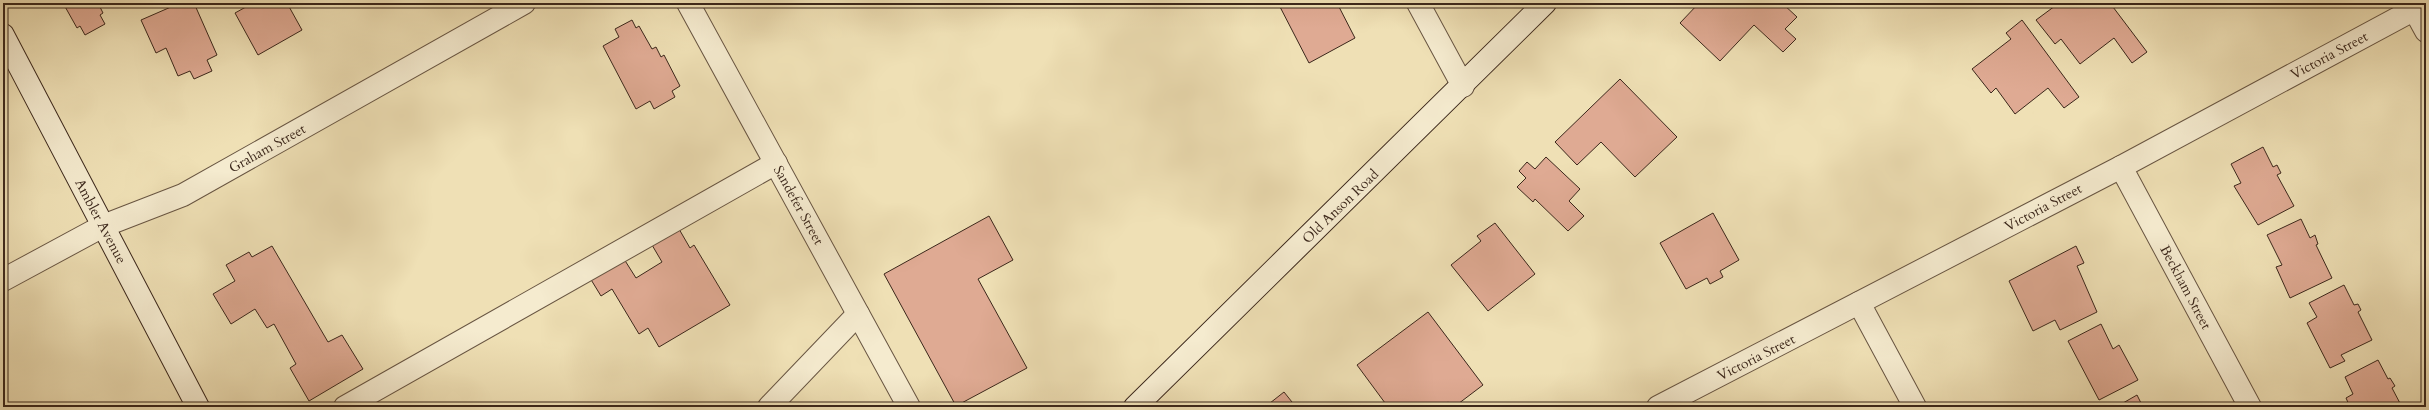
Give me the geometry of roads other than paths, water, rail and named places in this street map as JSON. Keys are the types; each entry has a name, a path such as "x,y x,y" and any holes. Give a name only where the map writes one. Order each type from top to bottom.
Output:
{"street":[{"name":"Graham Street","path":"3,280 103,226 183,195 524,3"},
{"name":"Sandefer Street","path":"688,3 909,407"},
{"path":"1418,3 1463,86"},
{"name":"Old Anson Road","path":"1135,407 1463,86 1545,3"},
{"path":"2420,6 2426,31"},
{"name":"Victoria Street","path":"1658,407 2121,167 2420,6"},
{"name":"Ambler Avenue","path":"3,35 198,407"},
{"path":"345,407 776,163"},
{"name":"Beckham Street","path":"2121,167 2250,407"},
{"path":"1859,303 1915,407"},
{"path":"769,407 858,314"}]}
